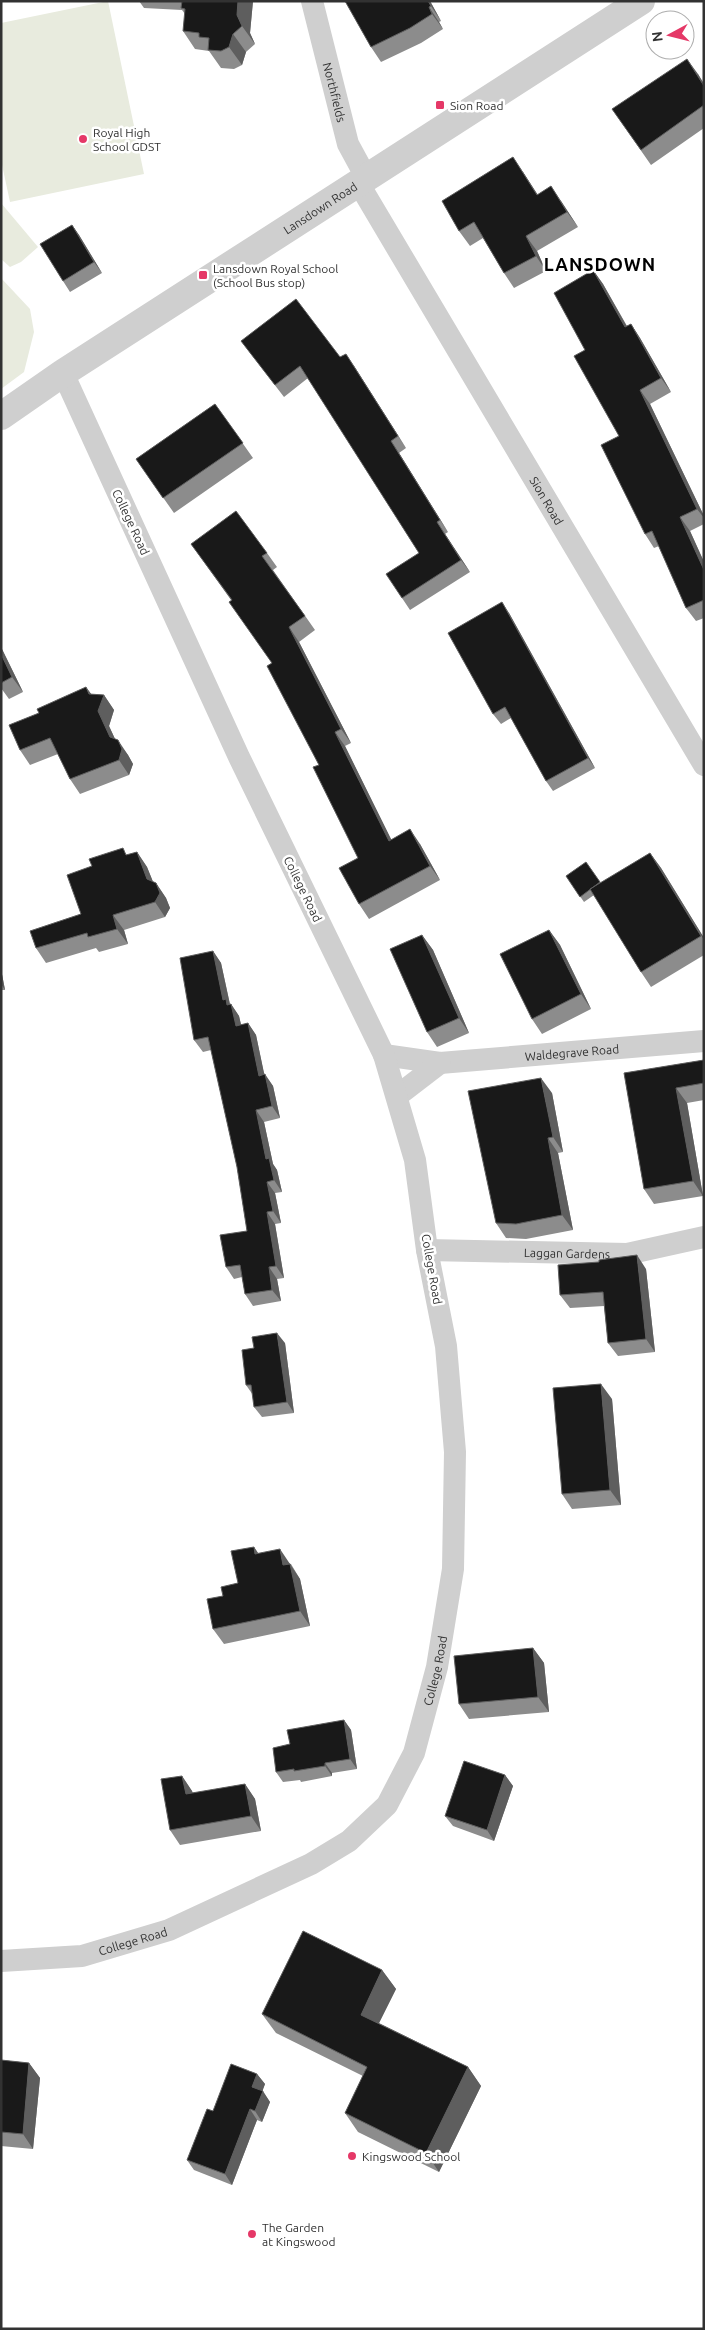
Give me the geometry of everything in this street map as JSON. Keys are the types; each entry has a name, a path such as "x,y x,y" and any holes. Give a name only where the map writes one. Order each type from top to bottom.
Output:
{"street":[{"name":"Northfields","path":"312,1 348,144 363,182"},
{"name":"Lansdown Road","path":"1,416 63,373 363,182 536,67 641,1"},
{"name":"Sion Road","path":"363,182 704,765"},
{"name":"College Road","path":"1,1961 82,1956 173,1928 311,1864 349,1841 386,1805 414,1753 437,1667 453,1569 455,1452 446,1346 428,1250 415,1160 384,1055 239,757 63,373"},
{"name":"Waldegrave Road","path":"384,1055 440,1064 704,1041"},
{"path":"397,1096 440,1064"},
{"name":"Laggan Gardens","path":"428,1250 627,1254 704,1237"}],"shaded area":[{"path":"108,1 144,174 10,202 1,160 1,23"},
{"path":"1,203 38,247 21,262 10,267 1,259"},
{"path":"1,278 30,309 34,332 24,372 1,389"}],"building":[{"path":"182,1 238,1 237,15 242,26 233,34 229,47 221,51 208,50 209,38 199,37 199,33 183,31 185,9 181,8"},
{"path":"345,1 428,1 432,14 410,28 371,47"},
{"path":"686,60 688,60 704,86 704,105 641,150 612,109"},
{"path":"513,157 537,195 551,186 567,212 526,236 536,256 504,273 474,222 459,231 442,201"},
{"path":"72,225 94,262 63,281 40,244"},
{"path":"593,270 625,327 631,324 661,378 640,390 697,509 680,517 704,570 704,600 686,608 652,531 645,534 601,445 619,436 574,356 585,350 554,293"},
{"path":"296,299 340,357 346,354 398,436 391,441 440,520 437,522 461,560 402,598 386,574 419,553 300,366 275,385 241,341"},
{"path":"215,404 243,443 163,498 136,459"},
{"path":"236,511 267,553 262,556 305,616 289,627 341,729 335,732 389,841 410,829 430,866 359,904 339,868 358,858 313,767 319,765 267,666 272,663 229,602 232,600 191,544"},
{"path":"502,602 588,758 546,781 505,707 493,714 448,633"},
{"path":"1,654 12,677 1,683"},
{"path":"86,687 89,694 104,695 98,711 110,737 118,740 122,749 119,760 70,779 50,738 20,750 9,725 39,713 37,709"},
{"path":"123,848 126,855 137,852 147,879 156,883 160,893 155,902 113,915 117,929 88,937 87,933 36,948 30,931 81,914 67,875 92,866 89,859"},
{"path":"650,853 701,936 641,972 590,889"},
{"path":"586,862 600,882 580,897 566,876"},
{"path":"549,930 581,994 532,1019 500,954"},
{"path":"422,935 459,1018 427,1032 390,949"},
{"path":"213,951 223,1000 226,999 227,1005 231,1004 236,1026 248,1023 259,1076 265,1074 272,1106 256,1110 266,1159 269,1158 274,1180 267,1182 273,1211 267,1212 276,1266 269,1267 272,1290 245,1294 240,1265 226,1267 220,1235 247,1231 237,1167 208,1037 194,1040 180,958"},
{"path":"704,1060 704,1083 676,1088 693,1181 644,1189 624,1073"},
{"path":"541,1078 553,1137 548,1138 562,1215 516,1224 496,1223 468,1091"},
{"path":"637,1255 646,1339 608,1343 603,1292 560,1295 558,1265 599,1262 599,1260"},
{"path":"277,1333 287,1402 254,1407 251,1385 246,1385 242,1350 254,1348 252,1337"},
{"path":"601,1384 610,1490 562,1494 553,1388"},
{"path":"254,1547 255,1554 280,1549 283,1565 290,1564 300,1611 213,1629 207,1599 223,1596 221,1587 238,1583 231,1551"},
{"path":"533,1648 538,1697 459,1704 454,1656"},
{"path":"344,1720 350,1759 325,1763 325,1766 276,1772 273,1748 290,1744 287,1730"},
{"path":"464,1761 505,1775 487,1830 445,1816"},
{"path":"182,1776 186,1794 245,1784 251,1816 170,1830 161,1779"},
{"path":"303,1931 382,1970 361,2015 468,2067 426,2153 345,2113 367,2067 262,2014"},
{"path":"1,2060 29,2063 23,2134 1,2132"},
{"path":"231,2064 257,2074 252,2087 263,2091 255,2111 250,2109 225,2174 187,2160 207,2109 213,2111"}],"place":[{"name":"Sion Road","path":"440,105"},
{"name":"Royal High School GDST","path":"83,139"},
{"name":"Lansdown Royal School (School Bus stop)","path":"203,275"},
{"name":"Kingswood School","path":"352,2156"},
{"name":"The Garden at Kingswood","path":"252,2234"}],"district":[{"name":"LANSDOWN","path":"600,264"}]}
